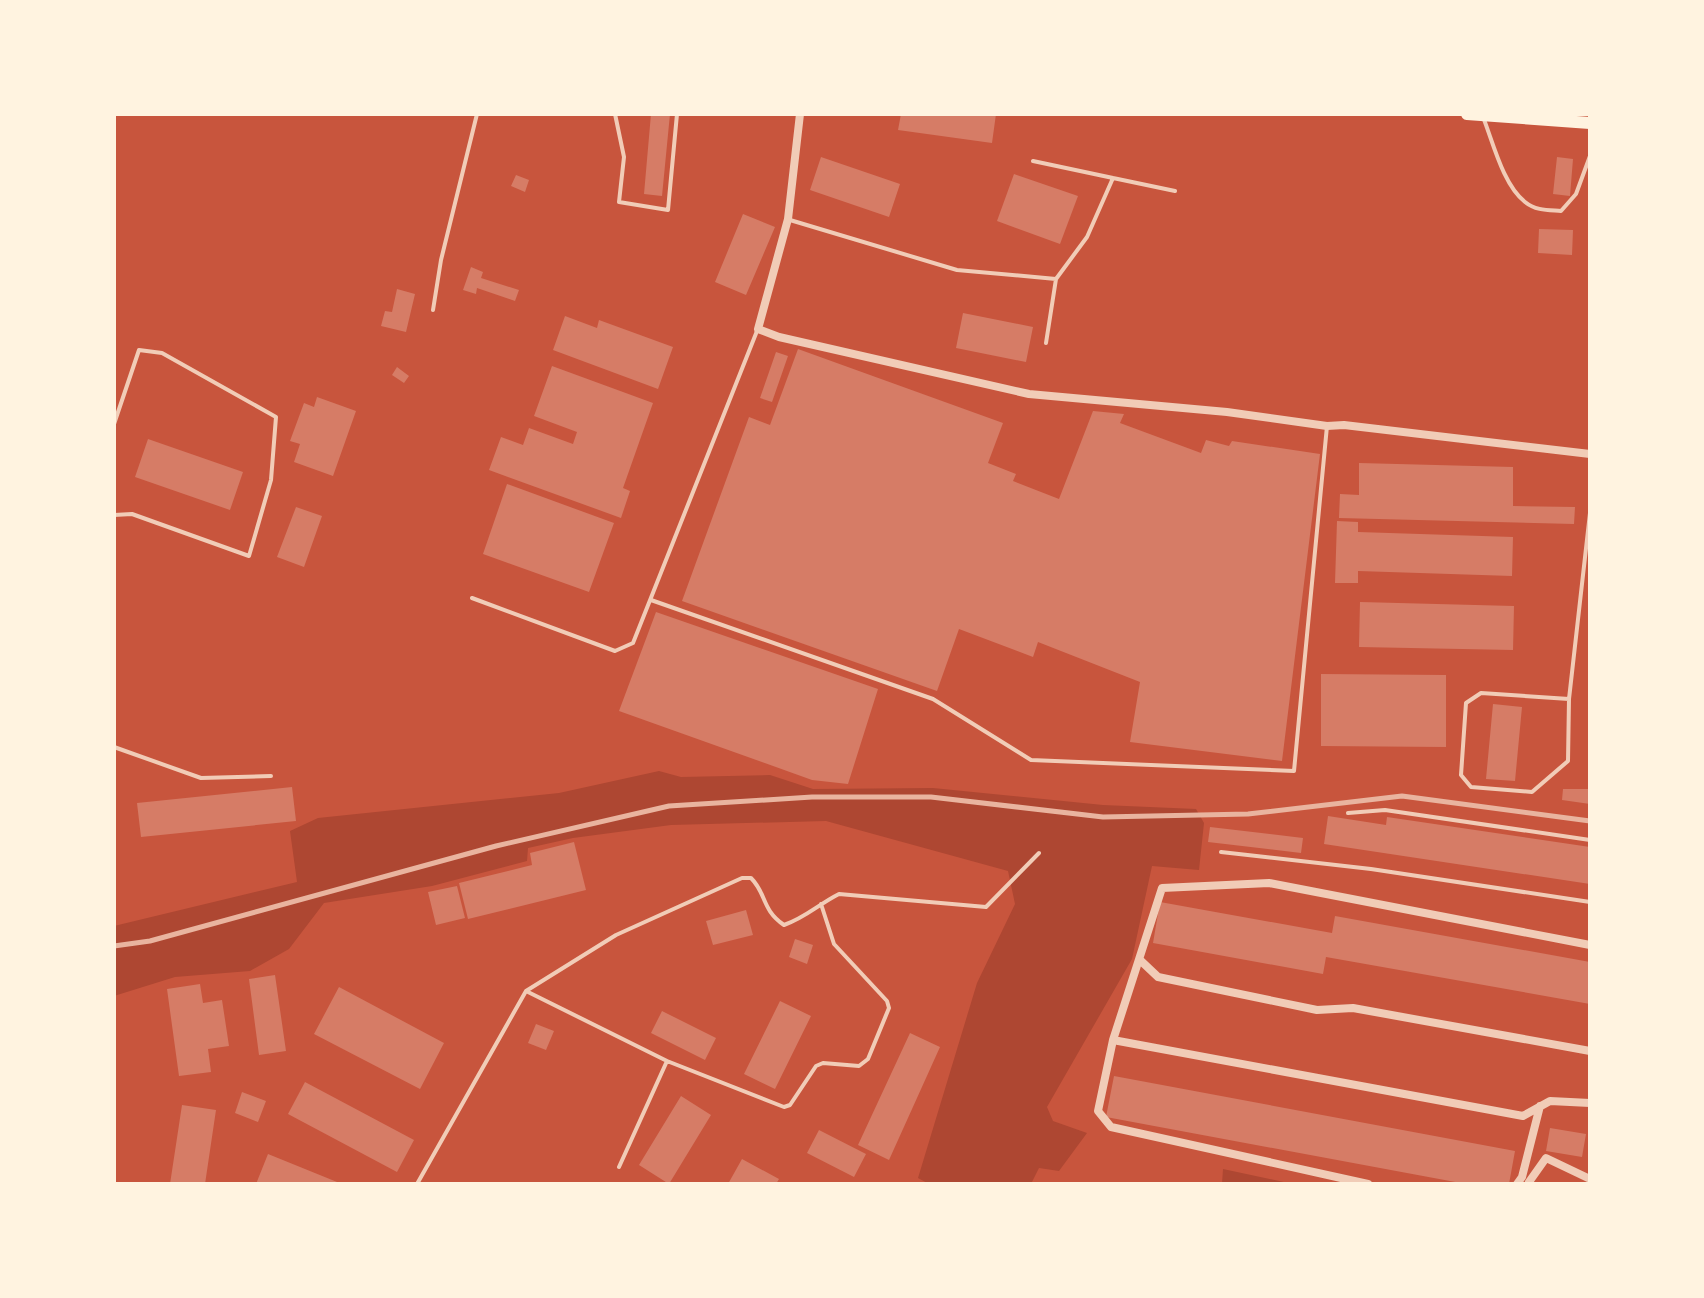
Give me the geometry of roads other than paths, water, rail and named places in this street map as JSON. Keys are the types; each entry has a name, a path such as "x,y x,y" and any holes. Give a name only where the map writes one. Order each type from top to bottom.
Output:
{"main road":[{"path":"1467,114 1590,123"}],"street":[{"path":"800,114 788,219 758,329 779,337 1029,394 1227,412 1327,426 1344,425 1590,454"},
{"path":"1368,1184 1111,1127 1098,1111 1113,1040 1162,888 1269,883 1590,945"},
{"path":"1140,960 1158,977 1317,1010 1353,1008 1590,1051"},
{"path":"1113,1040 1523,1116 1550,1101 1590,1103"},
{"path":"1517,1184 1522,1177 1540,1106"},
{"path":"1528,1183 1546,1158 1590,1179"}],"lane":[{"path":"433,310 441,260 477,114"},
{"path":"615,114 624,157 619,202 668,210 677,114"},
{"path":"1482,115 1507,176 1523,202 1540,210 1561,211 1570,203 1590,156"},
{"path":"1033,161 1175,191"},
{"path":"1046,343 1056,279 1087,237 1113,178"},
{"path":"788,219 957,270 1056,279"},
{"path":"472,598 615,651 633,643 758,329"},
{"path":"114,424 139,350 162,353 276,417 271,480 249,556 132,514 114,515"},
{"path":"651,600 933,699 1031,760 1294,771 1327,426"},
{"path":"1569,699 1481,693 1466,703 1461,775 1471,787 1532,792 1568,761 1569,699 1590,513"},
{"path":"114,747 201,778 271,776"},
{"path":"1348,813 1385,810 1590,840"},
{"path":"1221,852 1371,869 1590,902"},
{"path":"417,1184 526,991 616,935 742,878 751,878 757,884 769,914 784,925 806,917 821,903 839,894 986,907 1039,853"},
{"path":"526,991 667,1061 784,1107 790,1105 816,1066 823,1063 859,1066 868,1059 889,1008 887,1001 834,944 821,903"},
{"path":"619,1167 667,1061"}],"railway":[{"path":"114,946 150,941 496,846 669,806 812,797 931,797 1103,817 1248,814 1402,796 1590,821"}]}
